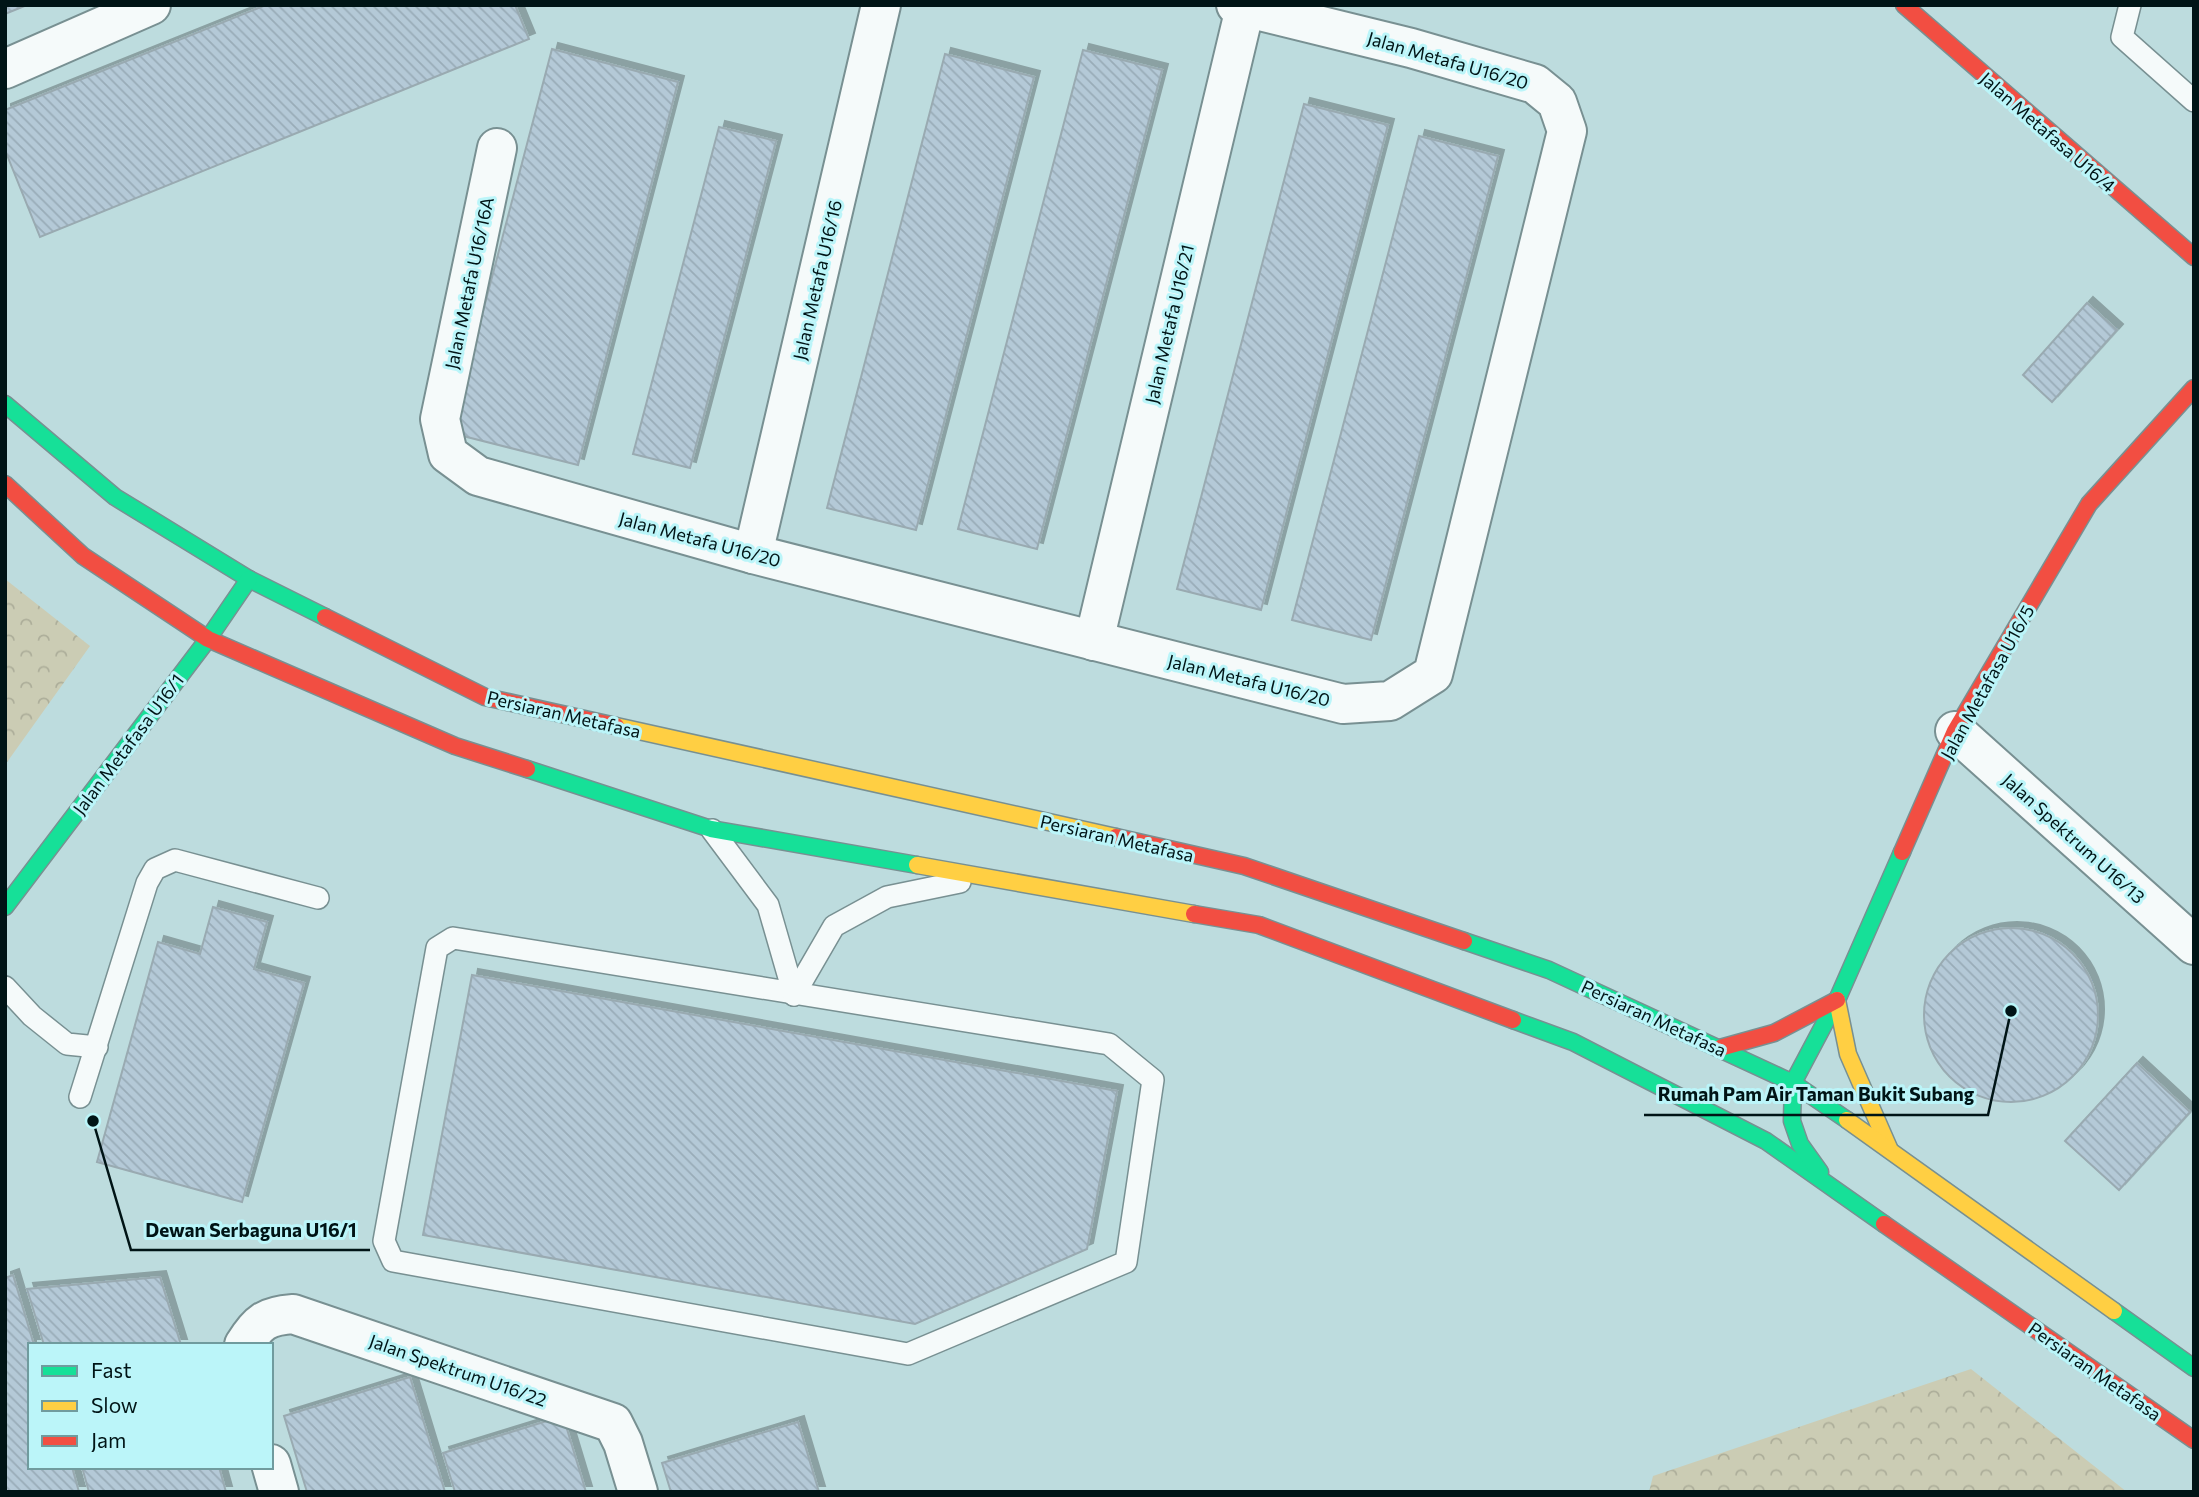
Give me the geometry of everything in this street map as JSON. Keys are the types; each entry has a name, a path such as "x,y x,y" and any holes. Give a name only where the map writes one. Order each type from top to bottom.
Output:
{"main road":[{"name":"Jalan Metafasa U16/4","path":"1904,5 2194,257"},
{"name":"Jalan Metafasa U16/5","path":"1793,1083 1837,1000 1955,732 2089,504 2194,388"},
{"name":"Persiaran Metafasa","path":"5,404 115,497 249,579 485,697 1244,866 1549,970 1793,1083 1889,1148 2194,1368"},
{"name":"Persiaran Metafasa","path":"5,484 83,556 208,639 455,746 711,829 1259,925 1573,1042 1766,1141 2194,1440"},
{"name":"Jalan Metafasa U16/1","path":"5,907 208,639 249,579"},
{"path":"1720,1048 1774,1034 1837,1000 1849,1054 1889,1148"},
{"path":"1793,1083 1791,1121 1800,1144 1831,1186"}],"street":[{"path":"5,69 151,5"},
{"name":"Jalan Metafa U16/16","path":"753,554 881,5"},
{"name":"Jalan Metafa U16/20","path":"440,419 449,454 478,476 753,554 1343,704 1390,701 1433,674 1567,131 1557,102 1535,84 1411,48 1240,6"},
{"name":"Jalan Metafa U16/21","path":"1094,641 1240,6"},
{"name":"Jalan Metafa U16/16A","path":"440,419 497,148"},
{"name":"Jalan Spektrum U16/13","path":"1955,732 2194,945"},
{"name":"Jalan Spektrum U16/22","path":"245,1343 255,1327 273,1316 293,1314 613,1423 624,1443 638,1492"},
{"path":"272,1469 279,1492"}],"lane":[{"path":"2130,5 2122,37 2194,101"},
{"path":"711,829 768,905 794,995"},
{"path":"80,1097 147,883 155,869 175,860 318,898"},
{"path":"794,995 834,926 887,897 984,877"},
{"path":"453,938 794,995 1109,1044 1153,1080 1126,1262 908,1353 393,1261 384,1241 437,948 453,938"},
{"path":"5,987 32,1016 67,1044 97,1047"}],"green space":[{"path":"5,579 90,646 5,765"},
{"path":"1971,1369 2127,1492 1649,1492 1653,1476"}],"building":[{"path":"5,5 27,5 5,14"},
{"path":"266,5 515,5 529,39 40,237 5,150 5,110"},
{"path":"552,49 678,82 578,465 451,433"},
{"path":"1083,50 1162,70 1037,549 958,529"},
{"path":"945,54 1034,77 916,530 827,508"},
{"path":"1304,104 1388,125 1261,610 1177,589"},
{"path":"719,127 776,141 690,468 633,454"},
{"path":"1419,136 1498,156 1371,640 1292,620"},
{"path":"2087,303 2117,330 2052,402 2023,375"},
{"path":"213,907 267,922 254,969 304,983 242,1202 97,1162 158,942 200,954"},
{"path":"2011,928 2044,935 2072,954 2091,982 2098,1015 2091,1048 2072,1076 2044,1095 2011,1102 1978,1095 1950,1076 1931,1048 1924,1015 1931,982 1950,954 1978,935"},
{"path":"472,975 1117,1091 1087,1249 915,1324 423,1235"},
{"path":"2137,1063 2190,1112 2119,1190 2065,1141"},
{"path":"13,1275 33,1343 28,1343 28,1469 73,1469 79,1492 5,1492 5,1278"},
{"path":"160,1277 180,1343 43,1343 27,1289"},
{"path":"410,1377 445,1492 307,1492 284,1416"},
{"path":"563,1416 586,1492 455,1492 443,1453"},
{"path":"798,1422 819,1492 671,1492 662,1463"},
{"path":"83,1469 220,1469 226,1492 89,1492"}],"traffic: fast":[{"path":"5,404 115,497 249,579 325,617"},
{"path":"5,907 208,639 249,579"},
{"path":"527,769 711,829 917,865"},
{"path":"1820,1172 1800,1144 1792,1121 1793,1083 1837,1000 1902,852"},
{"path":"1464,941 1549,970 1793,1083 1847,1120"},
{"path":"1513,1020 1573,1042 1766,1141 1884,1224"},
{"path":"2114,1311 2194,1368"}],"traffic: slow":[{"path":"616,726 1116,837"},
{"path":"917,865 1194,914"},
{"path":"1837,1000 1848,1054 1889,1148"},
{"path":"1847,1120 2114,1311"}],"traffic: jam":[{"path":"1904,5 2194,257"},
{"path":"1902,852 1955,731 2089,504 2194,388"},
{"path":"5,484 83,556 208,639 455,746 527,769"},
{"path":"325,617 485,697 616,726"},
{"path":"1116,837 1244,866 1464,941"},
{"path":"1194,914 1259,925 1513,1020"},
{"path":"1720,1048 1774,1033 1837,1000"},
{"path":"1884,1224 2194,1440"}],"place":[{"name":"Rumah Pam Air Taman Bukit Subang","path":"2011,1011"},
{"name":"Dewan Serbaguna U16/1","path":"93,1121"}]}
